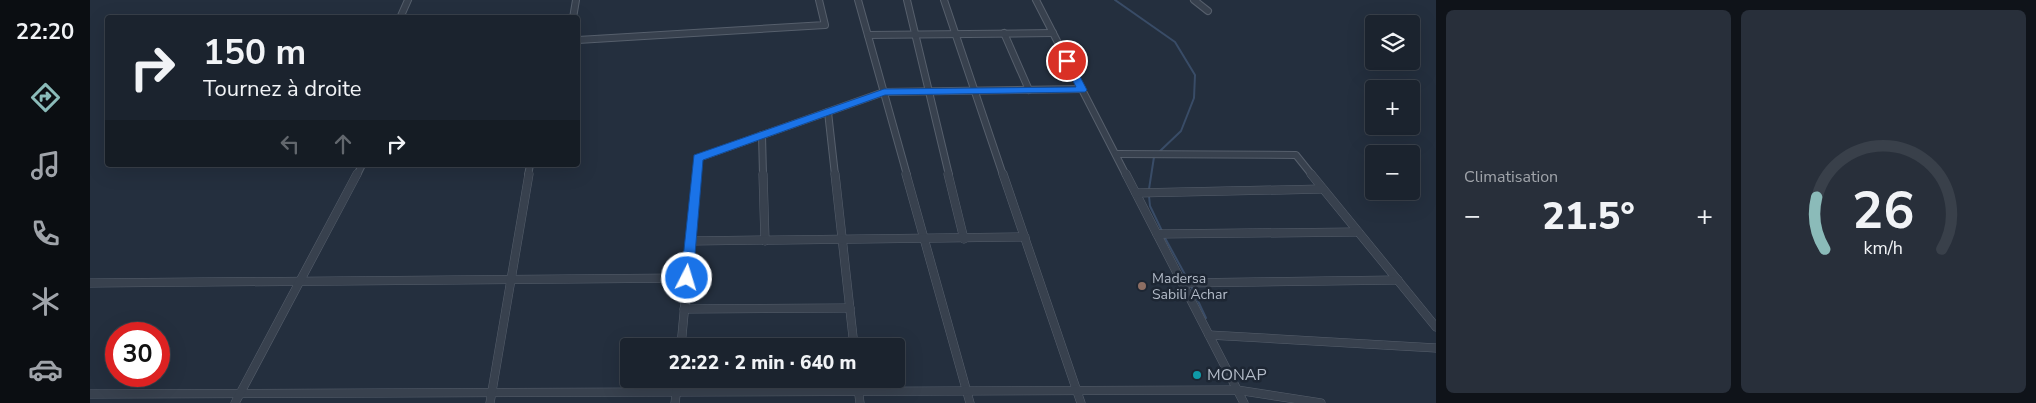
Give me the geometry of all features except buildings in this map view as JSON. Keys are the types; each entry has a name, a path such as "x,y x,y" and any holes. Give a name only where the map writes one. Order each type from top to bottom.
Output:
{"street":[{"path":"401,15 408,0"},
{"path":"574,15 576,0"},
{"path":"580,40 826,25 819,0"},
{"path":"858,0 970,403"},
{"path":"907,0 964,239"},
{"path":"944,0 1082,403"},
{"path":"1036,0 1244,403"},
{"path":"1194,0 1208,11"},
{"path":"1004,33 1029,90"},
{"path":"868,35 1053,33"},
{"path":"681,338 698,158 884,92 1082,90"},
{"path":"828,112 853,338"},
{"path":"762,136 765,240"},
{"path":"1116,154 1296,155 1436,327"},
{"path":"235,403 361,167"},
{"path":"490,403 530,167"},
{"path":"1136,193 1323,189"},
{"path":"1157,234 1358,232"},
{"path":"690,241 925,240 1025,237"},
{"path":"90,283 687,278"},
{"path":"1182,282 1398,280"},
{"path":"684,309 850,308"},
{"path":"1209,334 1436,348"},
{"path":"675,403 677,388"},
{"path":"859,388 860,403"},
{"path":"90,394 1237,390 1321,403"}],"waterway":[{"path":"1115,0 1175,42 1195,75 1194,98 1181,131 1159,152"},
{"path":"1149,189 1154,157"},
{"path":"1149,196 1150,206 1162,231"},
{"path":"1165,238 1188,280"},
{"path":"1191,286 1206,318"}],"place":[{"name":"Madersa Sabili Achar","path":"1142,286"},
{"name":"MONAP","path":"1197,375"}],"route":[{"path":"687,278 698,158 884,92 1082,90 1067,61"}]}
